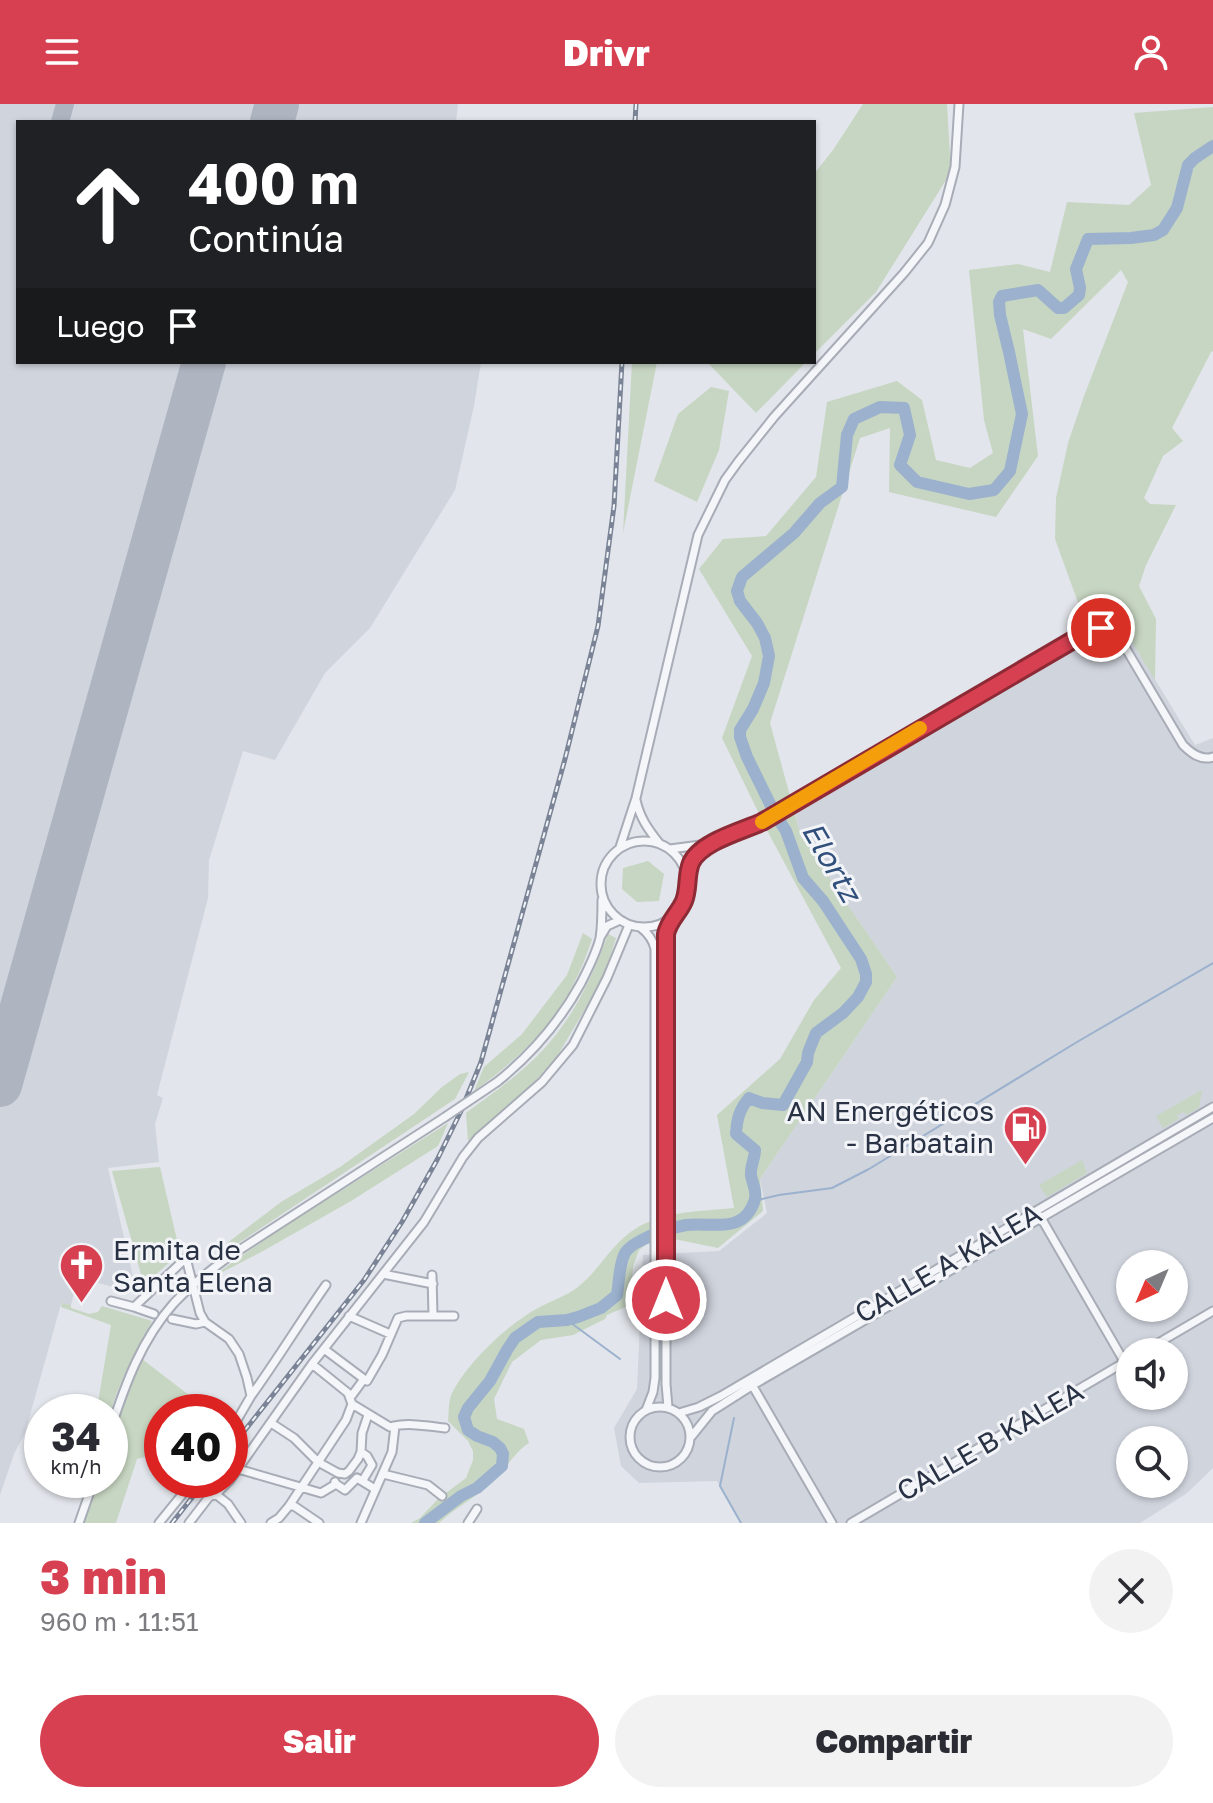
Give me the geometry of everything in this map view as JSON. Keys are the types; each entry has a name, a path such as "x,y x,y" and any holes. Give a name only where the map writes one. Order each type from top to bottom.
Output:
{"street":[{"path":"620,847 636,798 698,535 712,503 725,480 774,417 928,243 945,205 955,167 959,104"},
{"path":"687,877 692,861 711,844 762,822 1092,629 1101,628 1119,637 1183,745 1200,757 1213,757"},
{"path":"636,798 639,813 659,843"},
{"path":"600,938 600,882 610,856 620,847 646,840 659,843 670,849 684,866 688,888 685,898 673,916 663,923 652,927 629,925 606,906 602,896"},
{"path":"670,849 711,844"},
{"path":"668,1407 666,944 668,926 673,916"},
{"path":"122,1394 142,1350 161,1319 194,1283 227,1258 497,1082 531,1052 566,1010 607,926 620,920"},
{"path":"248,1455 312,1364 433,1208 478,1138 542,1082 573,1045 607,978 629,925"},
{"path":"640,927 648,933 655,949 655,1378 646,1410"},
{"name":"CALLE A KALEA","path":"1039,1215 1213,1107"},
{"name":"CALLE A KALEA","path":"679,1413 751,1382 1213,1118"},
{"path":"1039,1215 1116,1343"},
{"path":"134,1307 186,1258 200,1313 205,1322 229,1339 239,1354 251,1396"},
{"path":"383,1274 433,1280 433,1316"},
{"path":"248,1401 326,1285"},
{"path":"111,1301 154,1314"},
{"path":"1167,1338 1213,1311"},
{"path":"349,1316 390,1334"},
{"path":"324,1349 367,1381 398,1318 454,1316"},
{"path":"172,1319 196,1324 205,1322"},
{"path":"312,1364 348,1393 351,1401 368,1415 390,1427 401,1423 445,1428"},
{"name":"CALLE B KALEA","path":"851,1523 1116,1367"},
{"path":"271,1523 289,1506 346,1420 351,1401 364,1379"},
{"path":"751,1382 832,1523"},
{"name":"CALLE A KALEA","path":"691,1437 712,1411 751,1382"},
{"path":"668,1407 679,1413 690,1428 689,1446 678,1462 669,1466 649,1465 634,1452 630,1433 638,1416 646,1410 668,1407"},
{"path":"271,1423 294,1438 318,1462 345,1474 361,1452 362,1433 368,1415"},
{"path":"361,1523 392,1452 395,1426"},
{"path":"361,1452 372,1465 363,1480"},
{"path":"248,1472 321,1493 336,1484"},
{"path":"338,1473 334,1478 336,1484 345,1490 357,1478 375,1489"},
{"path":"383,1474 428,1485 442,1496"},
{"path":"79,1523 88,1498"},
{"path":"159,1523 181,1498"},
{"path":"189,1523 208,1498"},
{"path":"221,1498 241,1523"},
{"path":"289,1506 294,1506 319,1523"},
{"path":"468,1523 477,1509"}],"shaded area":[{"path":"0,104 458,104 456,120 16,120 16,364 481,364 455,490 370,628 325,673 275,760 243,751 209,860 208,898 157,1095 163,1098 155,1124 159,1162 108,1168 137,1294 78,1277 71,1305 61,1304 36,1394 24,1394 24,1435 0,1495"},
{"path":"1109,619 1123,627 1195,745 1213,738 1213,1468 1188,1492 1188,1426 1116,1426 1116,1498 1180,1498 1140,1523 741,1523 717,1481 639,1483 621,1466 614,1428 637,1389 643,1255 719,1251 767,1213 760,1179 897,977 801,836 794,809 902,731 1092,620"}],"green space":[{"path":"863,104 947,104 951,172 876,292 816,352 816,171"},
{"path":"1213,107 1213,351 1172,428 1183,441 1163,456 1144,498 1150,504 1176,505 1139,586 1156,619 1155,680 1123,627 1109,619 1092,620 1080,608 1055,539 1056,498 1068,443 1128,282 1121,270 1051,339 1023,329 1038,456 996,517 889,492 890,428 860,438 770,723 801,836 897,977 760,1179 763,1211 718,1248 674,1239 647,1244 639,1250 633,1266 630,1305 573,1335 541,1340 512,1362 494,1399 497,1419 524,1429 529,1443 499,1476 439,1523 411,1523 466,1478 473,1451 468,1441 448,1421 449,1402 460,1379 491,1343 528,1314 578,1287 624,1237 644,1224 677,1214 734,1208 717,1115 780,1059 814,1000 841,968 770,836 722,738 752,656 699,569 723,539 766,536 816,477 827,402 897,381 922,400 936,460 970,468 993,453 984,420 969,270 1018,264 1050,272 1067,202 1129,205 1151,185 1134,113"},
{"path":"632,364 657,364 623,533"},
{"path":"709,364 804,364 756,413"},
{"path":"711,387 729,391 719,450 697,502 654,481 678,414"},
{"path":"648,861 664,874 659,901 637,902 622,889 623,868"},
{"path":"583,933 592,939 583,964 560,1007 531,1043 474,1091 484,1067 522,1034 567,975"},
{"path":"608,934 616,938 603,979 556,1058 525,1092 468,1141 466,1113 526,1067 555,1036 582,995"},
{"path":"469,1072 455,1099 225,1252 226,1244 281,1202 340,1167 414,1114 442,1087 460,1074"},
{"path":"1202,1090 1199,1108 1186,1115 1184,1112 1177,1115 1179,1119 1163,1128 1156,1116"},
{"path":"448,1123 438,1146 351,1201 209,1279 274,1233"},
{"path":"1082,1160 1087,1173 1047,1197 1039,1185"},
{"path":"160,1167 180,1253 144,1285 112,1171"},
{"path":"62,1303 71,1305 71,1308 89,1314 98,1312 102,1306 152,1321 117,1394 99,1394 111,1325 61,1307"},
{"path":"142,1359 188,1394 144,1394 144,1457 137,1459 128,1486 128,1394"},
{"path":"91,1498 124,1498 116,1523 83,1523"}],"waterway":[{"name":"Elortz","path":"425,1523 477,1488 502,1466 500,1448 468,1430 464,1417 515,1338 538,1322 567,1320 601,1308 617,1295 623,1257 638,1242 686,1225 726,1224 744,1218 755,1199 751,1172 755,1150 736,1134 741,1111 749,1098 783,1105 807,1062 816,1033 843,1013 858,997 866,982 861,959 823,901 803,878 786,831 747,757 740,737 740,730 764,683 769,656 765,638 740,601 737,591 742,577 794,533 820,503 842,487 847,435 854,419 880,407 904,408 910,435 900,465 917,482 969,494 994,490 1010,471 1022,414 1000,315 1002,296 1038,290 1058,308 1064,308 1079,295 1076,269 1088,239 1131,238 1154,235 1163,230 1177,208 1188,165 1213,146"},
{"path":"754,1201 832,1188 869,1169 1213,963"},
{"path":"567,1320 620,1359"},
{"path":"734,1418 720,1486 741,1523"}],"taxiway":[{"path":"61,120 65,104"}],"runway":[{"path":"273,120 277,104"},
{"path":"0,1085 203,364"}],"railway":[{"path":"635,120 636,104"},
{"path":"248,1426 364,1280 402,1222 437,1160 481,1062 565,759 598,626 614,506 622,364"},
{"path":"172,1523 192,1498"}],"slow traffic":[{"path":"762,822 920,728"}],"place":[{"name":"AN Energéticos - Barbatain","path":"1025,1166"},
{"name":"Ermita de Santa Elena","path":"82,1305"}],"route":[{"path":"666,1300 666,934 685,898 692,861 711,844 762,822 1092,629 1101,628"}]}
